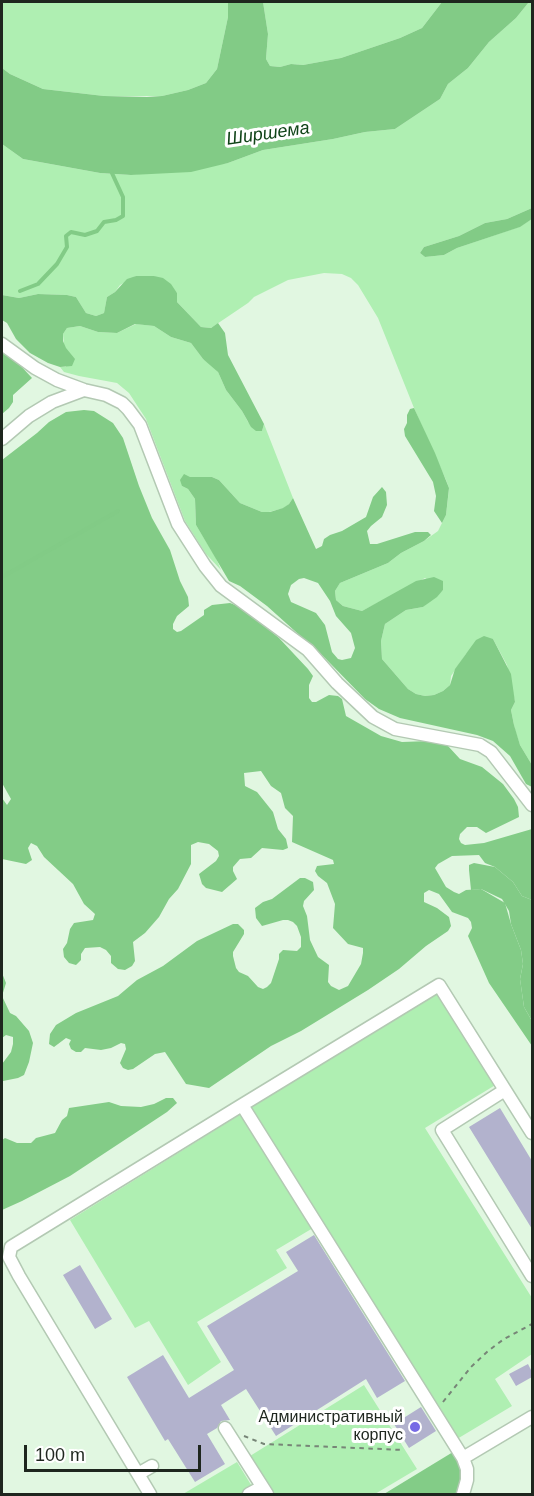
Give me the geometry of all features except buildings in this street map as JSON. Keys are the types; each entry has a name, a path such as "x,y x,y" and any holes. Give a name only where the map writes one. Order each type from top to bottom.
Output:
{"lane":[{"path":"2,344 35,368 57,380 84,390 106,394 122,404 135,417 140,424 178,524 220,586 308,650 337,683 373,717 395,729 480,745 491,752 532,805"},
{"path":"2,439 29,416 52,402 84,390"},
{"path":"150,1494 19,1276 9,1257 11,1247 439,985 532,1133"},
{"path":"505,1090 442,1130 532,1276"},
{"path":"242,1106 463,1458 467,1469 463,1494"},
{"path":"463,1458 532,1417"},
{"path":"225,1428 264,1491 249,1494"},
{"path":"138,1474 152,1466"}],"path":[{"path":"435,1414 471,1367 488,1351 504,1339 532,1324"},
{"path":"225,1428 264,1444 404,1450"}],"shaded area":[{"path":"2,2 228,2 228,17 217,69 206,83 162,96 104,96 43,89 2,68"},
{"path":"263,2 442,2 422,28 400,38 341,58 280,67 270,66 266,59 268,34"},
{"path":"529,2 532,2 532,208 507,219 485,223 459,236 424,247 420,253 425,257 444,255 457,248 519,227 532,219 532,765 520,745 515,730 511,710 515,702 507,665 493,639 466,654 451,676 450,685 434,695 416,694 408,689 382,659 381,641 385,624 406,610 423,607 443,590 425,578 362,611 343,606 336,600 335,591 340,583 388,563 438,531 446,515 449,488 378,318 358,285 351,278 342,274 324,273 288,280 254,297 211,328 201,327 177,302 177,293 154,276 136,276 120,285 107,297 104,313 96,316 86,313 76,297 38,294 19,298 2,295 2,144 23,159 100,173 131,175 228,163 263,150 395,129 440,99 448,84 468,68 489,42 516,18"},
{"path":"136,276 163,278 171,284 177,293 177,302 201,327 211,328 218,323 225,333 228,355 264,424 262,431 256,431 251,427 226,390 218,372 203,359 191,343 171,337 154,326 135,324 117,333 98,332 80,326 67,328 63,334 63,341 75,359 72,366 60,367 30,353 16,339 7,323 2,320 2,295 19,298 38,294 76,297 86,313 96,316 104,313 107,297 127,279"},
{"path":"136,324 154,326 171,337 191,343 203,359 214,366 226,390 248,422 262,431 264,424 293,498 284,508 262,512 240,503 219,480 212,477 190,477 182,486 188,489 195,499 196,525 221,570 206,554 185,521 146,419 129,393 117,383 64,372 60,367 66,367 63,334 67,328 80,326 98,332 117,333"},
{"path":"2,352 19,364 32,378 13,395 13,402 2,414"},
{"path":"414,408 449,488 446,515 442,523 434,511 436,496 433,482 405,436 407,415 410,409"},
{"path":"94,411 113,423 123,438 152,518 170,550 188,597 189,606 177,616 173,629 177,632 181,631 204,615 204,610 212,605 230,603 243,608 279,638 308,669 313,676 309,685 309,698 312,702 329,695 338,696 342,699 346,716 381,736 402,742 430,741 448,746 460,759 482,767 503,784 514,799 519,817 486,833 477,827 467,827 460,834 459,839 465,845 484,843 532,829 532,900 522,896 513,882 495,867 485,863 479,855 452,856 435,868 446,887 454,892 459,894 466,890 481,889 505,903 521,950 523,964 520,979 524,1007 532,1021 532,1046 489,983 468,936 472,928 471,922 468,918 452,912 439,894 429,890 424,893 424,902 449,917 451,926 448,931 368,990 301,1031 271,1046 209,1088 186,1084 165,1052 155,1054 128,1070 120,1063 126,1049 125,1044 121,1043 101,1050 85,1048 81,1052 76,1052 71,1049 69,1044 71,1040 66,1038 54,1047 49,1044 50,1034 56,1025 76,1013 118,996 137,980 163,966 197,941 233,924 238,924 244,930 233,952 236,968 258,987 263,989 267,987 271,983 279,954 283,950 297,951 301,947 301,937 297,926 288,920 262,926 256,918 255,908 272,899 300,878 313,882 314,890 304,901 303,906 307,916 310,940 318,957 329,965 328,982 331,986 339,990 348,986 361,964 363,953 363,948 348,944 333,928 335,904 327,883 315,871 317,866 334,864 333,860 292,842 293,816 285,808 281,793 271,786 261,771 244,773 245,786 257,792 273,812 278,829 286,839 288,848 283,850 262,848 251,858 240,859 233,867 237,879 222,892 206,888 199,874 216,861 219,856 218,851 209,844 198,842 191,845 191,864 178,889 169,899 159,917 145,933 133,942 135,961 125,970 118,969 111,963 111,956 100,947 85,948 81,954 81,960 76,965 69,963 64,957 63,949 74,923 93,920 95,914 84,904 73,884 44,857 37,846 31,843 28,848 32,860 26,864 2,859 2,798 7,805 11,799 2,783 2,460 49,422 66,412"},
{"path":"184,474 190,477 212,477 219,480 240,503 262,512 283,508 293,498 316,549 322,546 324,539 330,535 366,517 373,497 382,487 386,492 387,505 382,517 367,531 370,544 377,544 415,532 428,532 431,535 388,563 340,583 335,591 336,600 343,606 362,611 416,581 434,577 443,581 443,590 437,597 423,607 406,610 385,624 381,641 382,659 408,689 416,694 434,695 450,685 455,669 476,640 484,636 493,639 511,674 515,702 511,710 520,745 532,765 532,787 526,784 510,756 493,741 477,735 400,718 379,709 365,699 325,658 267,606 240,586 229,581 196,525 195,499 188,489 182,486 180,480","holes":["304,578 318,583 330,601 336,616 351,633 355,648 351,658 338,659 332,652 325,625 316,613 291,602 288,594 291,585 299,579"]},
{"path":"2,973 6,983 2,996"},
{"path":"438,991 497,1084 425,1128 532,1298 532,1354 495,1379 512,1406 457,1439 249,1109"},
{"path":"2,996 10,1013 16,1016 29,1031 33,1043 24,1075 3,1081 2,1084 2,1064 11,1052 13,1037 6,1035 2,1038"},
{"path":"166,1098 173,1098 177,1103 167,1112 70,1176 2,1210 2,1140 5,1138 17,1143 31,1143 36,1138 55,1133 67,1116 69,1108 109,1102 121,1106 141,1107"},
{"path":"241,1114 313,1228 276,1250 287,1268 197,1322 221,1362 188,1385 149,1321 135,1328 70,1220"},
{"path":"364,1385 417,1469 375,1494 275,1494 250,1456"},
{"path":"453,1452 462,1466 458,1494 384,1494"},
{"path":"237,1462 253,1488 242,1494 183,1494"}],"water":[{"name":"Ширшема","path":"228,2 263,2 268,34 266,59 270,66 280,67 341,58 400,38 422,28 442,2 529,2 516,18 489,42 468,68 448,84 440,99 395,129 263,150 228,163 191,172 131,175 100,173 23,159 2,144 2,68 43,89 104,96 147,97 188,90 206,83 217,69 228,17"},
{"path":"532,208 532,219 520,227 457,248 444,255 425,257 420,253 424,247 459,236 485,223 507,219"},
{"path":"474,863 495,867 513,882 522,896 532,900 532,1021 524,1007 520,979 523,964 521,950 511,924 509,911 502,899 481,889 471,890 469,865"}],"waterway":[{"path":"20,291 38,284 57,264 67,247 66,236 71,232 85,235 97,231 104,222 123,216 123,197 111,171"},
{"path":"2,577 118,511"}],"place":[{"name":"Административный корпус","path":"415,1427"}]}
